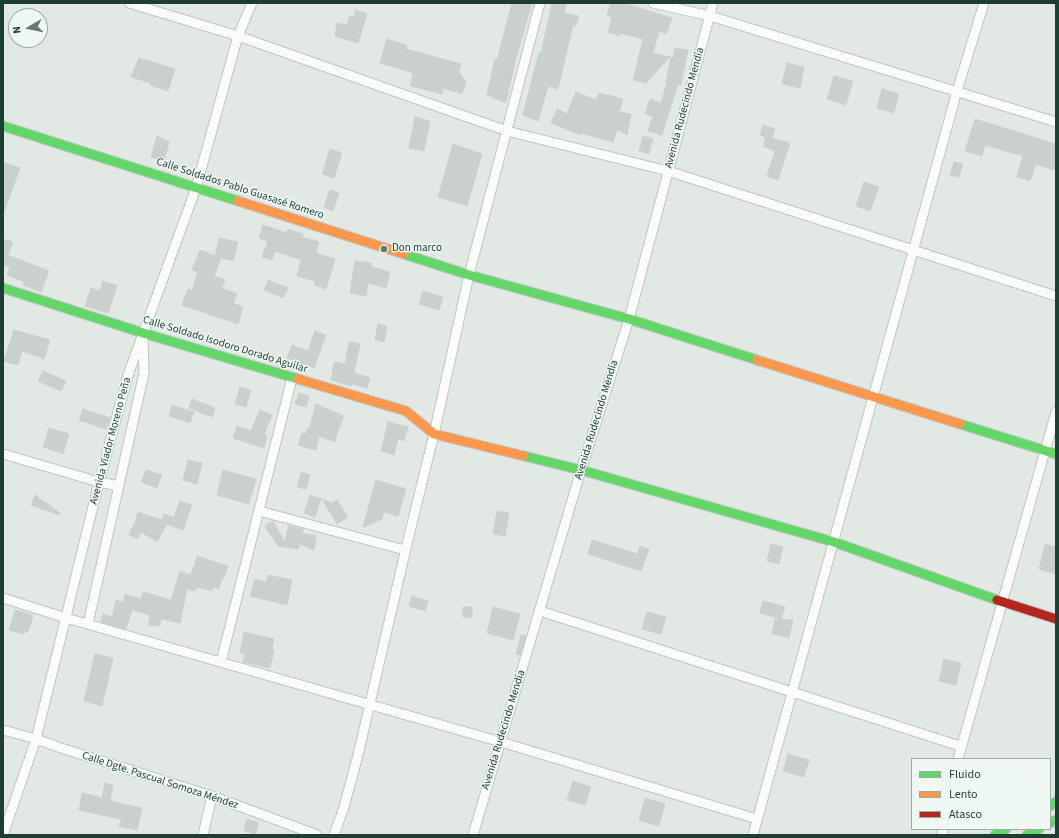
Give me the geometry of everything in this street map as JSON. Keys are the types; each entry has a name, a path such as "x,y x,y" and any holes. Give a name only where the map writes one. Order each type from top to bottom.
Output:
{"street":[{"path":"129,3 238,36 507,131 668,171 1056,296"},
{"path":"143,333 196,188 238,36 252,3"},
{"path":"334,835 348,793 370,705 405,550 434,434 469,275 540,3"},
{"path":"653,3 710,16 1056,122"},
{"name":"Avenida Rudecindo Mendía","path":"473,835 582,470 629,319 713,3"},
{"path":"753,835 957,91 984,3"},
{"name":"Calle Soldados Pablo Guasasé Romero","path":"3,126 469,275 629,319 1056,454"},
{"name":"Calle Soldado Isodoro Dorado Aguilar","path":"3,288 143,333 406,411 434,434"},
{"name":"Avenida Viador Moreno Peña","path":"3,835 36,739 99,482 128,375 143,333"},
{"name":"Avenida Viador Moreno Peña","path":"88,624 144,373 143,333"},
{"path":"221,662 292,378"},
{"path":"958,758 960,746 1056,412"},
{"path":"434,434 582,470 834,542 1002,602 1056,619"},
{"path":"3,454 99,482 119,486"},
{"path":"259,511 405,550"},
{"path":"3,598 66,618 501,742 757,819"},
{"path":"540,611 960,746"},
{"name":"Calle Dgte. Pascual Somoza Méndez","path":"3,730 36,739 58,748 212,796 316,835"},
{"path":"203,835 212,796"},
{"path":"995,835 1004,830"},
{"path":"1027,835 1037,830"}],"building":[{"path":"512,3 532,3 515,62 506,103 487,95 495,59 497,60"},
{"path":"552,3 567,3 564,13 579,16 576,26 573,25 558,89 548,86 538,121 523,115 539,52 541,53"},
{"path":"611,3 623,3 672,18 666,34 659,31 653,53 670,57 646,83 633,80 643,39 620,33 620,36 608,32 612,17 607,15"},
{"path":"355,10 367,14 358,43 335,36 337,23 347,25 350,16 354,18"},
{"path":"387,39 407,45 406,49 461,64 459,72 466,82 462,94 443,88 442,94 410,86 413,73 380,63"},
{"path":"675,48 688,50 681,85 678,84 662,135 648,131 653,116 645,114 650,99 661,103 667,82 671,57 673,58"},
{"path":"139,58 175,69 168,91 150,85 151,83 131,77"},
{"path":"787,63 804,67 800,88 782,84"},
{"path":"834,76 853,81 846,105 827,99"},
{"path":"882,89 899,94 894,113 877,108"},
{"path":"576,92 596,100 599,93 623,99 619,112 631,114 627,135 617,129 613,142 581,133 580,135 551,123 557,109 567,114"},
{"path":"415,117 430,121 424,151 409,148"},
{"path":"975,119 1056,144 1056,171 1036,164 1030,181 1017,177 1023,156 985,145 982,156 965,151"},
{"path":"763,125 775,129 772,138 790,143 778,180 767,176 775,151 763,146 766,137 760,135"},
{"path":"157,136 169,142 164,162 151,157"},
{"path":"643,136 653,139 649,154 639,151"},
{"path":"453,144 482,154 467,206 438,197"},
{"path":"330,149 342,153 334,178 322,174"},
{"path":"3,162 20,168 4,212 3,212"},
{"path":"954,162 963,164 959,177 950,175"},
{"path":"864,182 879,187 870,211 856,206"},
{"path":"330,190 339,193 333,211 324,207"},
{"path":"263,225 287,233 288,229 303,234 302,237 319,242 316,253 335,259 326,289 314,285 315,281 297,276 301,260 275,251 272,260 262,257 268,241 259,238"},
{"path":"219,238 238,242 233,261 221,258 214,276 225,280 222,288 237,294 233,303 243,307 238,324 182,305 188,289 192,290 198,272 192,270 200,250 215,256"},
{"path":"3,239 13,242 8,255 49,271 41,292 23,285 24,282 7,275 10,267 5,265 3,266"},
{"path":"355,261 371,263 371,267 390,272 386,288 368,283 366,296 350,293"},
{"path":"268,280 288,288 283,298 264,290"},
{"path":"103,281 117,286 108,313 85,306 91,288 100,291"},
{"path":"423,291 443,297 439,310 419,304"},
{"path":"378,324 387,326 384,342 375,340"},
{"path":"14,330 50,340 44,359 22,351 18,365 4,361"},
{"path":"315,331 326,335 314,368 287,358 292,345 308,351"},
{"path":"349,342 360,344 354,373 370,378 367,388 352,384 351,386 331,380 334,362 345,364"},
{"path":"43,371 66,381 61,391 38,381"},
{"path":"240,387 251,390 246,407 235,404"},
{"path":"299,393 309,396 306,407 295,404"},
{"path":"192,399 215,408 212,417 189,408"},
{"path":"316,404 344,416 335,442 319,436 316,450 298,445 302,433 306,434 307,429 309,430"},
{"path":"172,405 194,412 190,423 169,416"},
{"path":"83,409 110,418 106,429 79,420"},
{"path":"260,410 272,415 264,435 267,436 264,448 233,438 237,426 251,431"},
{"path":"388,422 408,427 404,441 398,439 394,455 381,451"},
{"path":"49,428 69,434 63,454 43,447"},
{"path":"188,460 202,463 197,484 183,480"},
{"path":"146,470 162,475 157,488 141,482"},
{"path":"223,470 256,479 249,504 217,495"},
{"path":"301,472 310,475 306,489 297,487"},
{"path":"376,480 406,489 398,516 384,512 382,519 363,527"},
{"path":"35,495 60,513 59,515 31,505"},
{"path":"310,495 321,499 315,517 304,513"},
{"path":"322,499 332,503 337,500 348,517 337,524"},
{"path":"180,501 192,505 183,530 167,524 157,542 141,532 138,539 129,535 134,526 138,512 162,520 164,514 174,517"},
{"path":"497,511 509,513 505,536 493,534"},
{"path":"273,521 285,542 288,526 303,529 302,533 316,536 314,550 300,544 298,549 278,546 265,526"},
{"path":"592,540 637,554 640,546 649,549 641,571 588,554"},
{"path":"771,544 783,547 779,564 767,561"},
{"path":"1045,544 1056,547 1056,574 1039,569"},
{"path":"197,556 228,566 224,578 222,578 219,589 213,587 212,591 197,587 195,591 187,589 180,623 161,619 160,626 148,625 150,615 132,610 126,629 101,622 103,614 112,617 116,600 123,602 125,594 141,599 143,592 171,600 180,571 191,575"},
{"path":"268,575 292,580 287,605 250,596 255,579 266,583"},
{"path":"412,596 428,601 425,611 409,606"},
{"path":"763,601 785,607 781,619 760,613"},
{"path":"463,607 472,607 472,618 463,617"},
{"path":"493,607 520,614 513,640 487,633"},
{"path":"15,610 33,615 29,630 23,634 9,630"},
{"path":"647,612 666,617 661,634 642,629"},
{"path":"775,619 793,620 789,638 772,634"},
{"path":"244,632 274,639 272,649 274,650 270,668 243,662 245,654 240,653"},
{"path":"521,635 526,636 520,655 516,654"},
{"path":"95,654 113,658 102,706 84,701"},
{"path":"944,659 961,663 956,685 939,681"},
{"path":"788,754 809,760 804,777 783,771"},
{"path":"573,781 591,787 585,805 567,800"},
{"path":"105,783 113,785 110,801 142,808 137,830 119,826 121,819 79,810 82,793 102,798"},
{"path":"645,798 665,804 659,826 639,820"},
{"path":"247,819 259,823 255,834 244,831"}],"traffic: fast":[{"path":"3,126 238,201"},
{"path":"404,254 469,275 629,319 757,360"},
{"path":"3,288 143,333 298,379"},
{"path":"960,424 1056,454"},
{"path":"524,456 581,470 834,542 997,600"},
{"path":"1051,805 1056,802"},
{"path":"1051,822 1056,820"},
{"path":"995,835 1004,830"},
{"path":"1027,835 1037,830"}],"traffic: slow":[{"path":"238,201 404,254"},
{"path":"757,360 960,424"},
{"path":"298,379 406,411 434,434 524,456"}],"traffic: jam":[{"path":"997,600 1056,619"}],"place":[{"name":"Don marco","path":"384,249"}]}
